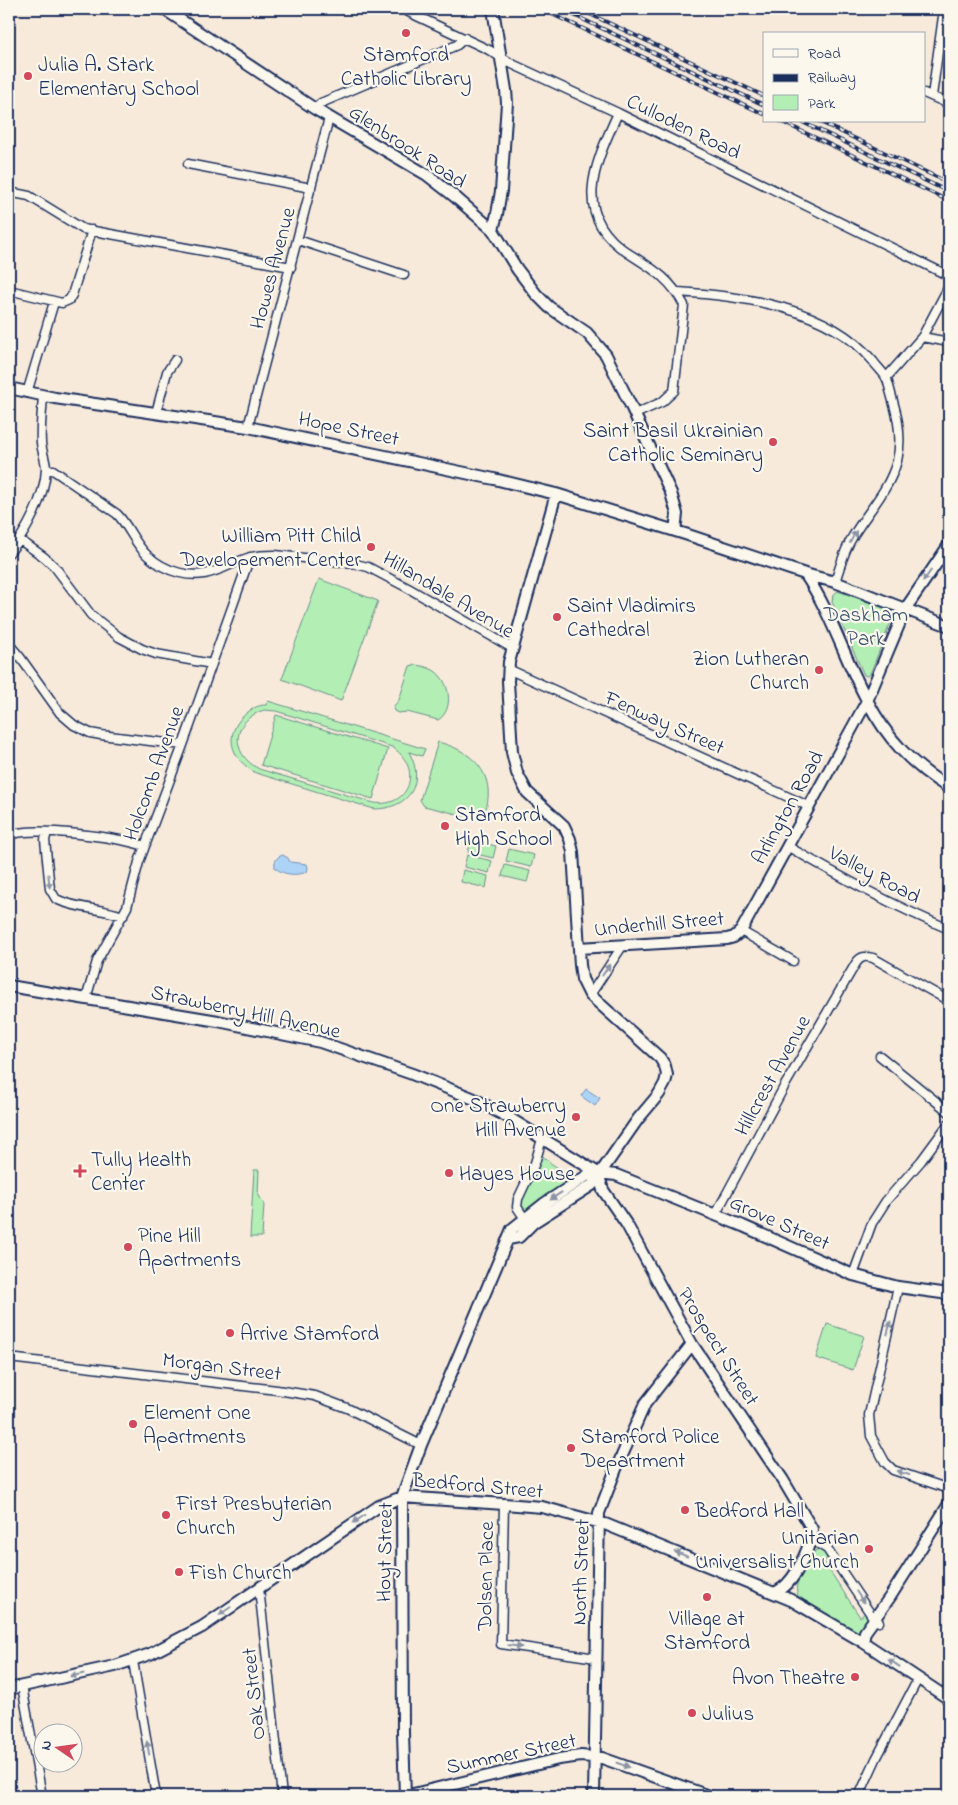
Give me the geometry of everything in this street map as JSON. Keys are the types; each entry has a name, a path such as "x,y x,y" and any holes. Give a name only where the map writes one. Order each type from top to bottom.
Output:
{"street":[{"name":"Glenbrook Road","path":"164,9 329,118 428,175 493,230 517,269 536,294 554,310 587,333 598,344 614,369 674,500 677,514 675,531"},
{"name":"Culloden Road","path":"402,9 465,38 512,64 618,113 949,276"},
{"path":"493,9 506,90 501,190 493,230"},
{"path":"932,96 944,9"},
{"path":"315,109 321,103 457,45 465,38"},
{"path":"926,94 949,104"},
{"path":"618,113 594,177 592,198 595,215 603,231 616,244 661,275 678,292 684,305 676,387 666,399 635,414"},
{"name":"Howes Avenue","path":"248,427 329,118"},
{"path":"188,164 311,188"},
{"path":"9,192 25,194 83,229 291,267"},
{"path":"9,290 54,302 62,303 70,299 92,230"},
{"path":"298,240 404,275"},
{"path":"886,378 922,337 949,286"},
{"path":"678,292 741,298 813,318 836,329 856,344 886,378 899,423 900,434 897,460 887,487 851,539 835,582"},
{"path":"27,393 54,302"},
{"path":"922,337 949,342"},
{"path":"156,413 167,372 175,360"},
{"name":"Hope Street","path":"9,388 43,396 248,427 450,469 556,494 675,531"},
{"path":"9,553 20,540 34,511 43,486 46,469 41,442 43,396"},
{"name":"Hillandale Avenue","path":"46,469 53,470 111,510 122,520 146,555 170,570 189,575 204,575 250,558 274,555 351,563 368,567 406,587 512,648 508,670 512,752 517,773 527,792 564,826 572,845 582,979 590,995 660,1058 665,1066 667,1075 659,1094 638,1119 598,1174"},
{"path":"512,648 556,494"},
{"path":"675,531 835,582 949,626"},
{"path":"20,540 55,567 91,615 120,637 156,654 212,664"},
{"name":"Arlington Road","path":"741,931 867,701 906,608 949,546"},
{"name":"Holcomb Avenue","path":"86,999 97,962 127,907 145,846 250,558"},
{"path":"805,574 819,595 867,701 892,739 906,756 922,770 949,788"},
{"path":"9,644 20,656 60,713 74,725 90,733 183,745"},
{"name":"Fenway Street","path":"508,670 808,806"},
{"path":"9,835 18,832 46,832 113,839 145,846"},
{"path":"46,832 45,840 50,889 56,899 61,902 123,916"},
{"name":"Valley Road","path":"787,846 909,913 949,928"},
{"name":"Underhill Street","path":"579,948 727,939 741,931 793,961"},
{"path":"590,995 623,945"},
{"name":"Hillcrest Avenue","path":"714,1214 784,1087 856,963 865,956 873,958 949,1001"},
{"name":"Strawberry Hill Avenue","path":"9,986 250,1026 320,1042 412,1074 472,1098 506,1116 598,1174"},
{"path":"880,1056 949,1112"},
{"path":"854,1275 872,1223 886,1201 921,1161 949,1123"},
{"path":"524,1219 517,1207 518,1199 535,1163 542,1139"},
{"path":"508,1239 519,1237 534,1222 592,1185 598,1174"},
{"name":"Grove Street","path":"598,1174 619,1176 714,1214 854,1275 898,1287 949,1294"},
{"name":"Hoyt Street","path":"405,1796 402,1497 421,1446 512,1229 577,1182 588,1175 598,1174"},
{"name":"Prospect Street","path":"598,1174 603,1190 627,1225 692,1344 784,1480 812,1529 811,1537 827,1549 876,1620"},
{"path":"898,1287 869,1415 872,1436 885,1462 893,1470 949,1489"},
{"name":"North Street","path":"594,1796 598,1522 604,1499 639,1416 650,1397 692,1344"},
{"name":"Morgan Street","path":"9,1358 315,1396 347,1408 421,1446"},
{"name":"Bedford Street","path":"9,1689 133,1661 202,1627 379,1506 402,1497 542,1507 598,1522 791,1600 863,1642 949,1699"},
{"name":"Dolsen Place","path":"504,1504 501,1644 596,1658"},
{"path":"863,1642 864,1635 876,1620 949,1504"},
{"path":"775,1593 789,1583 808,1549 811,1537"},
{"path":"789,1583 791,1600"},
{"name":"Oak Street","path":"259,1588 282,1796"},
{"path":"133,1661 156,1796"},
{"path":"859,1796 918,1679"},
{"path":"22,1686 42,1796"},
{"name":"Summer Street","path":"405,1796 559,1759 581,1756 602,1758 709,1796"}],"green space":[{"path":"319,579 378,601 341,701 282,679"},
{"name":"Daskham Park","path":"838,591 892,611 894,614 870,674 867,676 864,675 832,602 833,595"},
{"path":"410,666 424,666 439,674 447,687 447,709 438,720 407,712 398,713 394,711 393,707 399,700"},
{"path":"268,701 425,749 422,756 409,752 416,774 415,784 411,792 397,804 386,808 374,809 256,773 247,767 235,753 232,745 232,736 240,720 248,712 256,707 266,705","holes":["264,710 276,711 392,747 402,755 410,775 404,793 397,799 387,803 374,803 259,769 249,762 239,746 238,737 240,729 245,721 253,715"]},
{"path":"276,715 388,749 373,799 261,765"},
{"path":"438,742 464,753 474,760 481,769 486,780 488,792 487,805 482,820 424,806 420,800"},
{"path":"471,840 496,846 493,858 468,852"},
{"path":"509,849 534,855 531,867 506,861"},
{"path":"467,855 492,861 489,873 464,867"},
{"path":"505,865 530,871 527,882 502,876"},
{"path":"463,870 488,876 486,888 461,882"},
{"path":"541,1154 567,1174 569,1180 565,1185 525,1213 520,1205"},
{"path":"254,1170 259,1170 258,1194 264,1204 262,1237 250,1237"},
{"path":"827,1324 864,1336 853,1370 816,1358"},
{"path":"819,1549 825,1553 827,1558 824,1562 860,1617 865,1613 869,1617 869,1621 863,1631 857,1633 799,1598 797,1592 798,1579 816,1550"}],"water":[{"path":"283,855 290,862 307,864 307,872 290,874 275,868 276,860"},
{"path":"586,1089 600,1098 595,1106 581,1096"}],"railway":[{"path":"541,9 763,114"},
{"path":"561,9 763,105"},
{"path":"579,9 763,96"},
{"path":"782,122 949,201"},
{"path":"802,122 949,192"},
{"path":"820,122 949,183"}],"place":[{"name":"Stamford Catholic Library","path":"406,33"},
{"name":"Julia A. Stark Elementary School","path":"28,76"},
{"name":"Saint Basil Ukrainian Catholic Seminary","path":"773,442"},
{"name":"William Pitt Child Developement Center","path":"371,547"},
{"name":"Saint Vladimirs Cathedral","path":"557,617"},
{"name":"Zion Lutheran Church","path":"819,670"},
{"name":"Stamford High School","path":"445,826"},
{"name":"One Strawberry Hill Avenue","path":"576,1117"},
{"name":"Tully Health Center","path":"80,1171"},
{"name":"Hayes House","path":"449,1173"},
{"name":"Pine Hill Apartments","path":"128,1247"},
{"name":"Arrive Stamford","path":"230,1333"},
{"name":"Element One Apartments","path":"133,1424"},
{"name":"Stamford Police Department","path":"571,1448"},
{"name":"Bedford Hall","path":"685,1510"},
{"name":"First Presbyterian Church","path":"166,1515"},
{"name":"Unitarian Universalist Church","path":"869,1549"},
{"name":"Fish Church","path":"179,1572"},
{"name":"Village at Stamford","path":"707,1597"},
{"name":"Avon Theatre","path":"855,1677"},
{"name":"Julius","path":"692,1713"}]}
